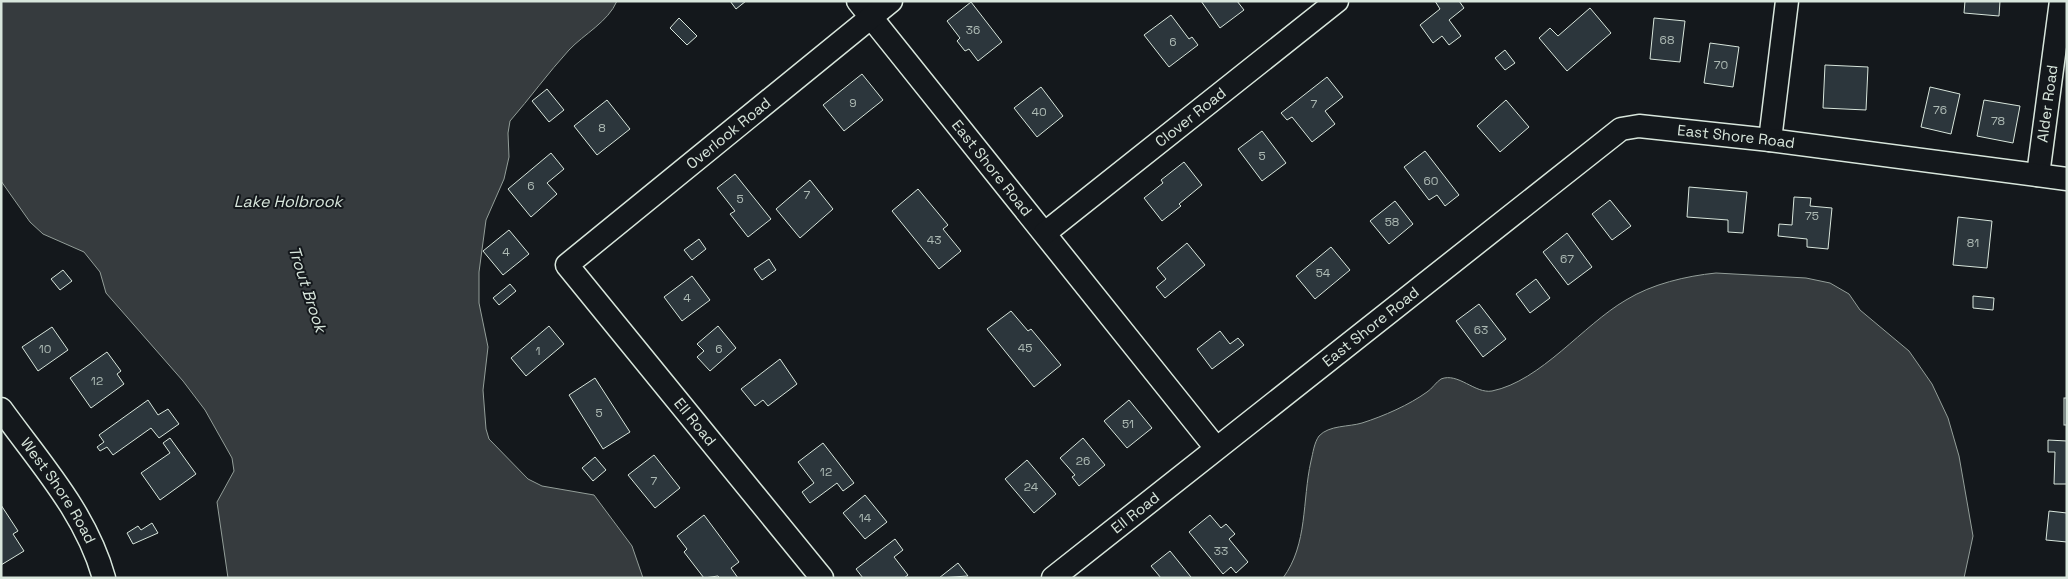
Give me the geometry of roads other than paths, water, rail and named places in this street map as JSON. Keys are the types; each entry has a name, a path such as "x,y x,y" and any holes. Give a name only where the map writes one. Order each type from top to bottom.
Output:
{"street":[{"name":"Overlook Road","path":"567,266 864,9 891,1"},
{"name":"Clover Road","path":"1045,233 1337,1"},
{"path":"1770,140 1787,1"},
{"name":"Alder Road","path":"2038,175 2061,1"},
{"name":"East Shore Road","path":"864,9 1216,448 1613,133 1629,126 1770,140 2067,179"},
{"name":"Ell Road","path":"567,266 822,578"},
{"name":"West Shore Road","path":"1,409 77,514 94,546 104,578"},
{"name":"Ell Road","path":"1053,578 1216,448"}],"water":[{"name":"Lake Holbrook","path":"1,1 617,1 602,22 569,50 510,121 508,133 509,157 504,179 486,220 479,272 479,303 488,347 483,390 486,429 489,439 528,479 542,486 594,495 632,546 643,578 228,578 217,502 234,471 232,458 205,410 183,381 106,293 100,272 84,252 43,234 30,222 1,181"},
{"path":"1716,273 1806,278 1830,283 1849,294 1860,310 1909,351 1932,384 1948,418 1959,456 1973,536 1964,578 1283,578 1297,551 1313,451 1317,439 1323,432 1362,423 1396,410 1427,392 1441,379 1454,378 1486,391 1510,385 1528,376 1545,364 1594,323 1636,294 1670,282"}],"water label":[{"name":"Trout Brook","path":"308,289"}]}
